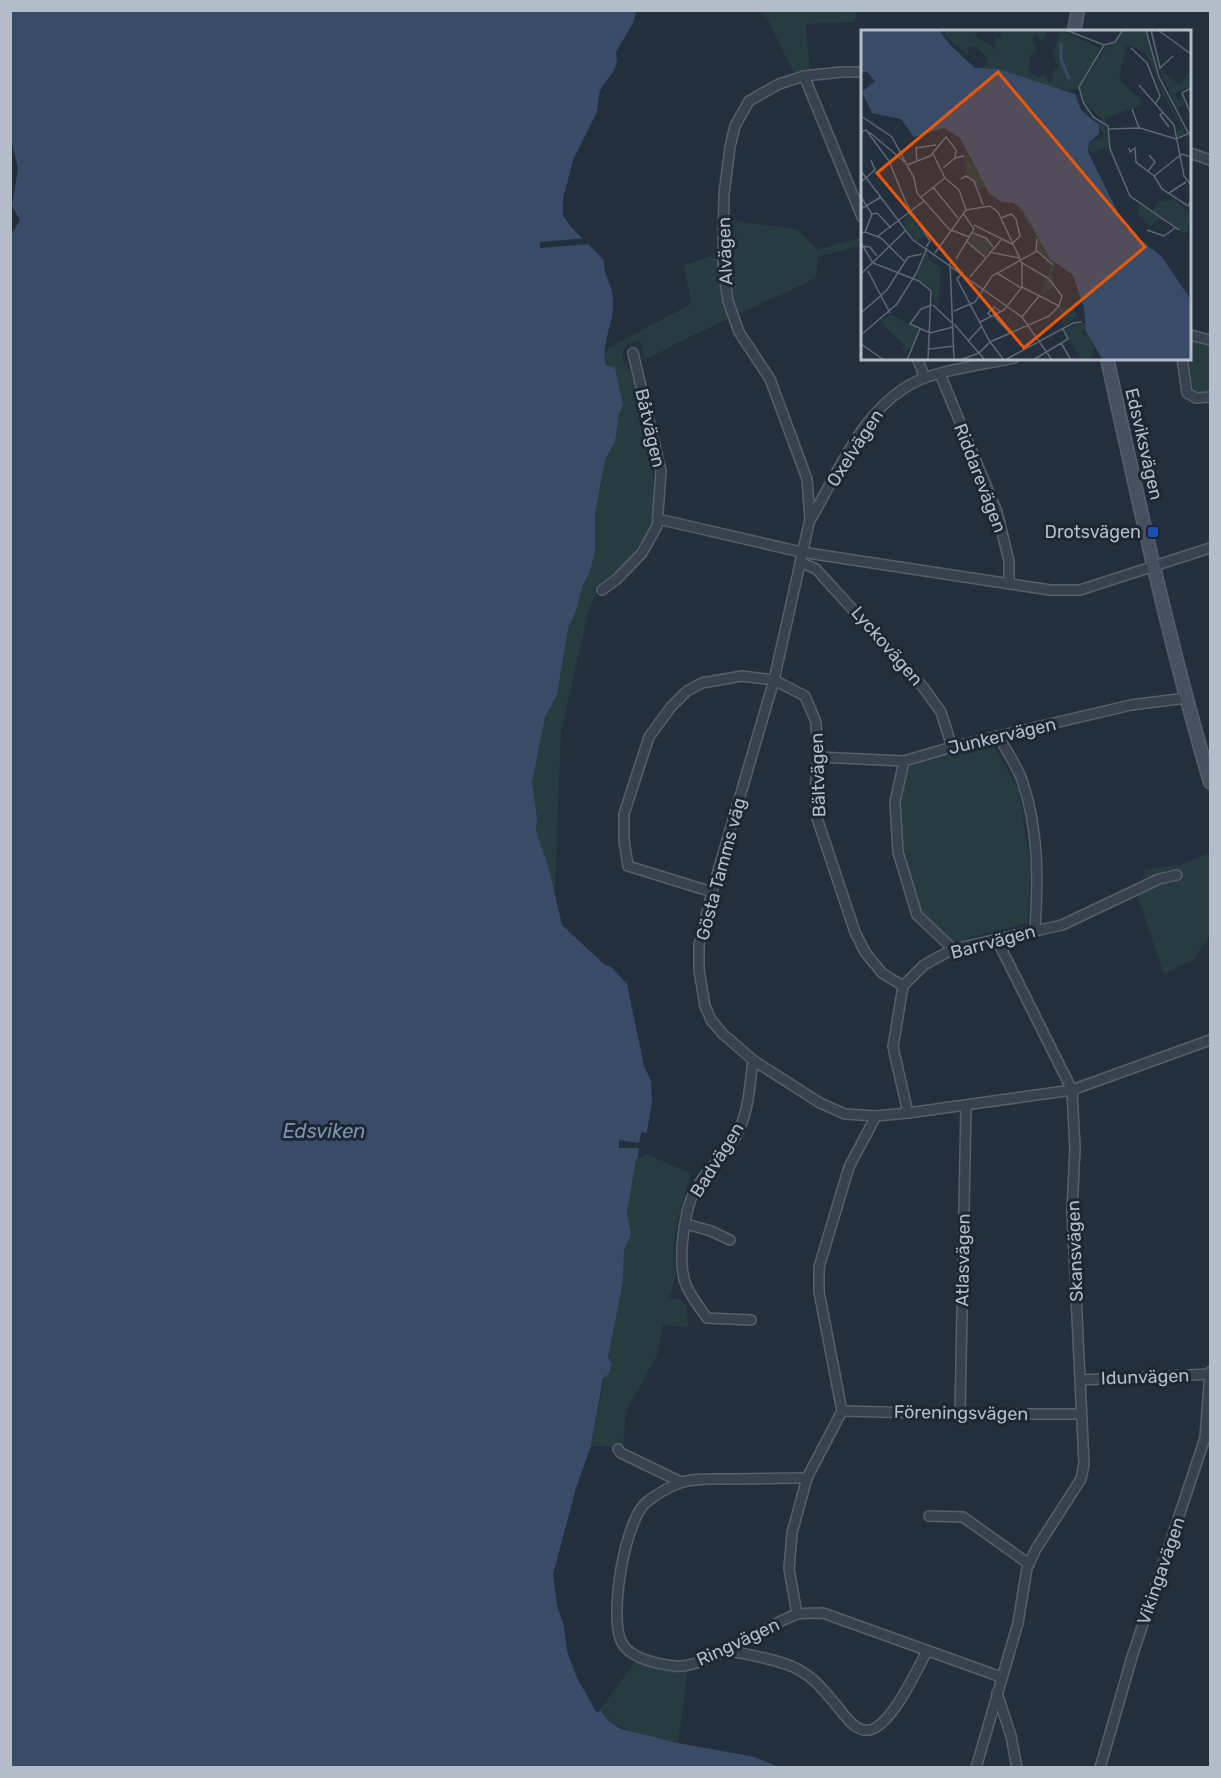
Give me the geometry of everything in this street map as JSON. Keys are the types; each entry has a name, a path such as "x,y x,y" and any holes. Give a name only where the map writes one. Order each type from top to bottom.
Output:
{"street":[{"path":"1074,30 1078,10"},
{"name":"Alvägen","path":"802,552 810,519 807,479 770,379 739,332 728,301 723,266 723,194 735,126 749,101 779,84 804,76 861,72"},
{"path":"804,76 861,215"},
{"path":"1191,153 1210,160"},
{"path":"1191,335 1210,340"},
{"name":"Båtvägen","path":"602,590 617,579 642,553 657,526 658,519 661,471 633,353"},
{"path":"918,360 925,378"},
{"name":"Oxelvägen","path":"810,519 867,423 883,404 899,391 925,378 1005,360"},
{"name":"Edsviksvägen","path":"1107,360 1153,568 1186,698 1208,763 1210,782"},
{"path":"1182,360 1187,393 1196,398 1210,397"},
{"name":"Riddarevägen","path":"940,374 997,512 1009,561 1009,584"},
{"path":"658,519 802,552 1050,590 1080,590 1210,548"},
{"name":"Gösta Tamms väg","path":"802,552 774,680 712,892 699,945 699,970 705,1006 711,1020 723,1034 753,1060 820,1103 845,1114 876,1116 966,1106 1072,1090 1210,1040"},
{"name":"Lyckovägen","path":"802,552 923,687 941,711 952,747"},
{"name":"Bältvägen","path":"712,892 628,866 624,840 624,814 649,736 671,707 687,691 702,683 742,676 774,680 805,696 816,722 817,818 855,932 865,952 882,973 903,986"},
{"name":"Junkervägen","path":"818,757 904,761 952,747 1131,705 1186,698"},
{"path":"999,737 1023,781 1034,828 1039,875 1035,930"},
{"path":"904,761 895,802 898,852 917,915 952,949"},
{"name":"Barrvägen","path":"903,986 924,965 952,949 1062,924 1159,879 1177,875"},
{"name":"Skansvägen","path":"976,1767 1018,1623 1029,1564 1036,1549 1081,1479 1084,1464 1072,1210 1074,1148 1072,1090 998,940"},
{"path":"903,986 893,1047 908,1113"},
{"name":"Badvägen","path":"751,1320 707,1318 687,1287 683,1273 682,1247 690,1201 697,1185 740,1131 746,1110 753,1060"},
{"name":"Atlasvägen","path":"960,1414 966,1106"},
{"path":"797,1614 789,1569 792,1533 807,1478 842,1411 819,1292 819,1267 849,1167 876,1116"},
{"name":"Badvägen","path":"686,1224 711,1231 730,1240"},
{"name":"Idunvägen","path":"1080,1380 1210,1373"},
{"name":"Vikingavägen","path":"1100,1767 1132,1657 1205,1438 1210,1373"},
{"name":"Föreningsvägen","path":"842,1411 1080,1414"},
{"path":"618,1449 621,1453 681,1482"},
{"name":"Ringvägen","path":"807,1478 711,1479 681,1482 645,1502 632,1523 616,1600 617,1628 622,1644 631,1653 650,1661 677,1667 692,1664 726,1650 797,1614 823,1613 1001,1677"},
{"path":"929,1516 963,1516 1029,1564"},
{"path":"726,1650 796,1668 814,1680 855,1726 864,1731 873,1729 889,1716 903,1697 927,1651"},
{"path":"997,1693 1011,1736 1017,1767"}],"green space":[{"path":"759,11 857,11 854,22 806,24 810,72 795,75 767,18"},
{"path":"728,220 797,229 817,250 861,237 861,245 818,257 816,278 645,360 640,340 627,345 623,350 623,360 631,373 647,430 645,435 649,445 653,475 654,513 650,530 629,559 599,589 588,613 561,733 555,893 536,831 537,817 532,783 545,717 557,695 568,629 595,552 595,515 605,460 615,442 622,405 604,357 607,349 691,304 684,265 727,251"},
{"path":"1191,338 1210,344 1210,394 1200,395 1194,392 1186,360 1191,360"},
{"path":"992,743 1019,790 1030,866 1028,923 953,942 922,915 903,846 901,803 909,764"},
{"path":"1210,852 1210,936 1193,960 1164,974 1138,897 1145,870 1183,864"},
{"path":"643,1153 691,1173 677,1223 673,1251 676,1274 669,1298 680,1300 687,1306 688,1325 686,1327 663,1325 657,1355 626,1411 623,1447 591,1446 623,1282 624,1250 631,1234 627,1213 636,1160"},
{"path":"637,1659 688,1669 678,1743 626,1729 616,1724 600,1710"}],"water":[{"name":"Edsviken","path":"11,11 636,11 633,23 616,52 617,61 614,71 599,94 597,112 573,160 563,198 563,216 604,260 613,301 605,349 606,365 615,368 623,405 619,414 615,442 605,460 595,515 595,552 568,629 557,695 545,717 532,783 537,817 536,831 549,869 562,925 605,965 611,967 627,984 644,1066 651,1081 652,1103 643,1153 636,1160 627,1213 631,1234 624,1250 623,1282 608,1358 612,1364 609,1374 603,1378 591,1446 576,1488 553,1574 567,1651 577,1678 597,1713 600,1710 609,1721 621,1729 678,1743 755,1757 778,1767 11,1768 10,237 20,220 12,206 18,169 10,133"}],"pier":[{"path":"587,238 591,244 540,248 540,242"},
{"path":"641,1132 647,1133 642,1158 638,1158 639,1148 619,1148 619,1140 639,1143"}],"place":[{"name":"Drotsvägen","path":"1153,532"}]}
